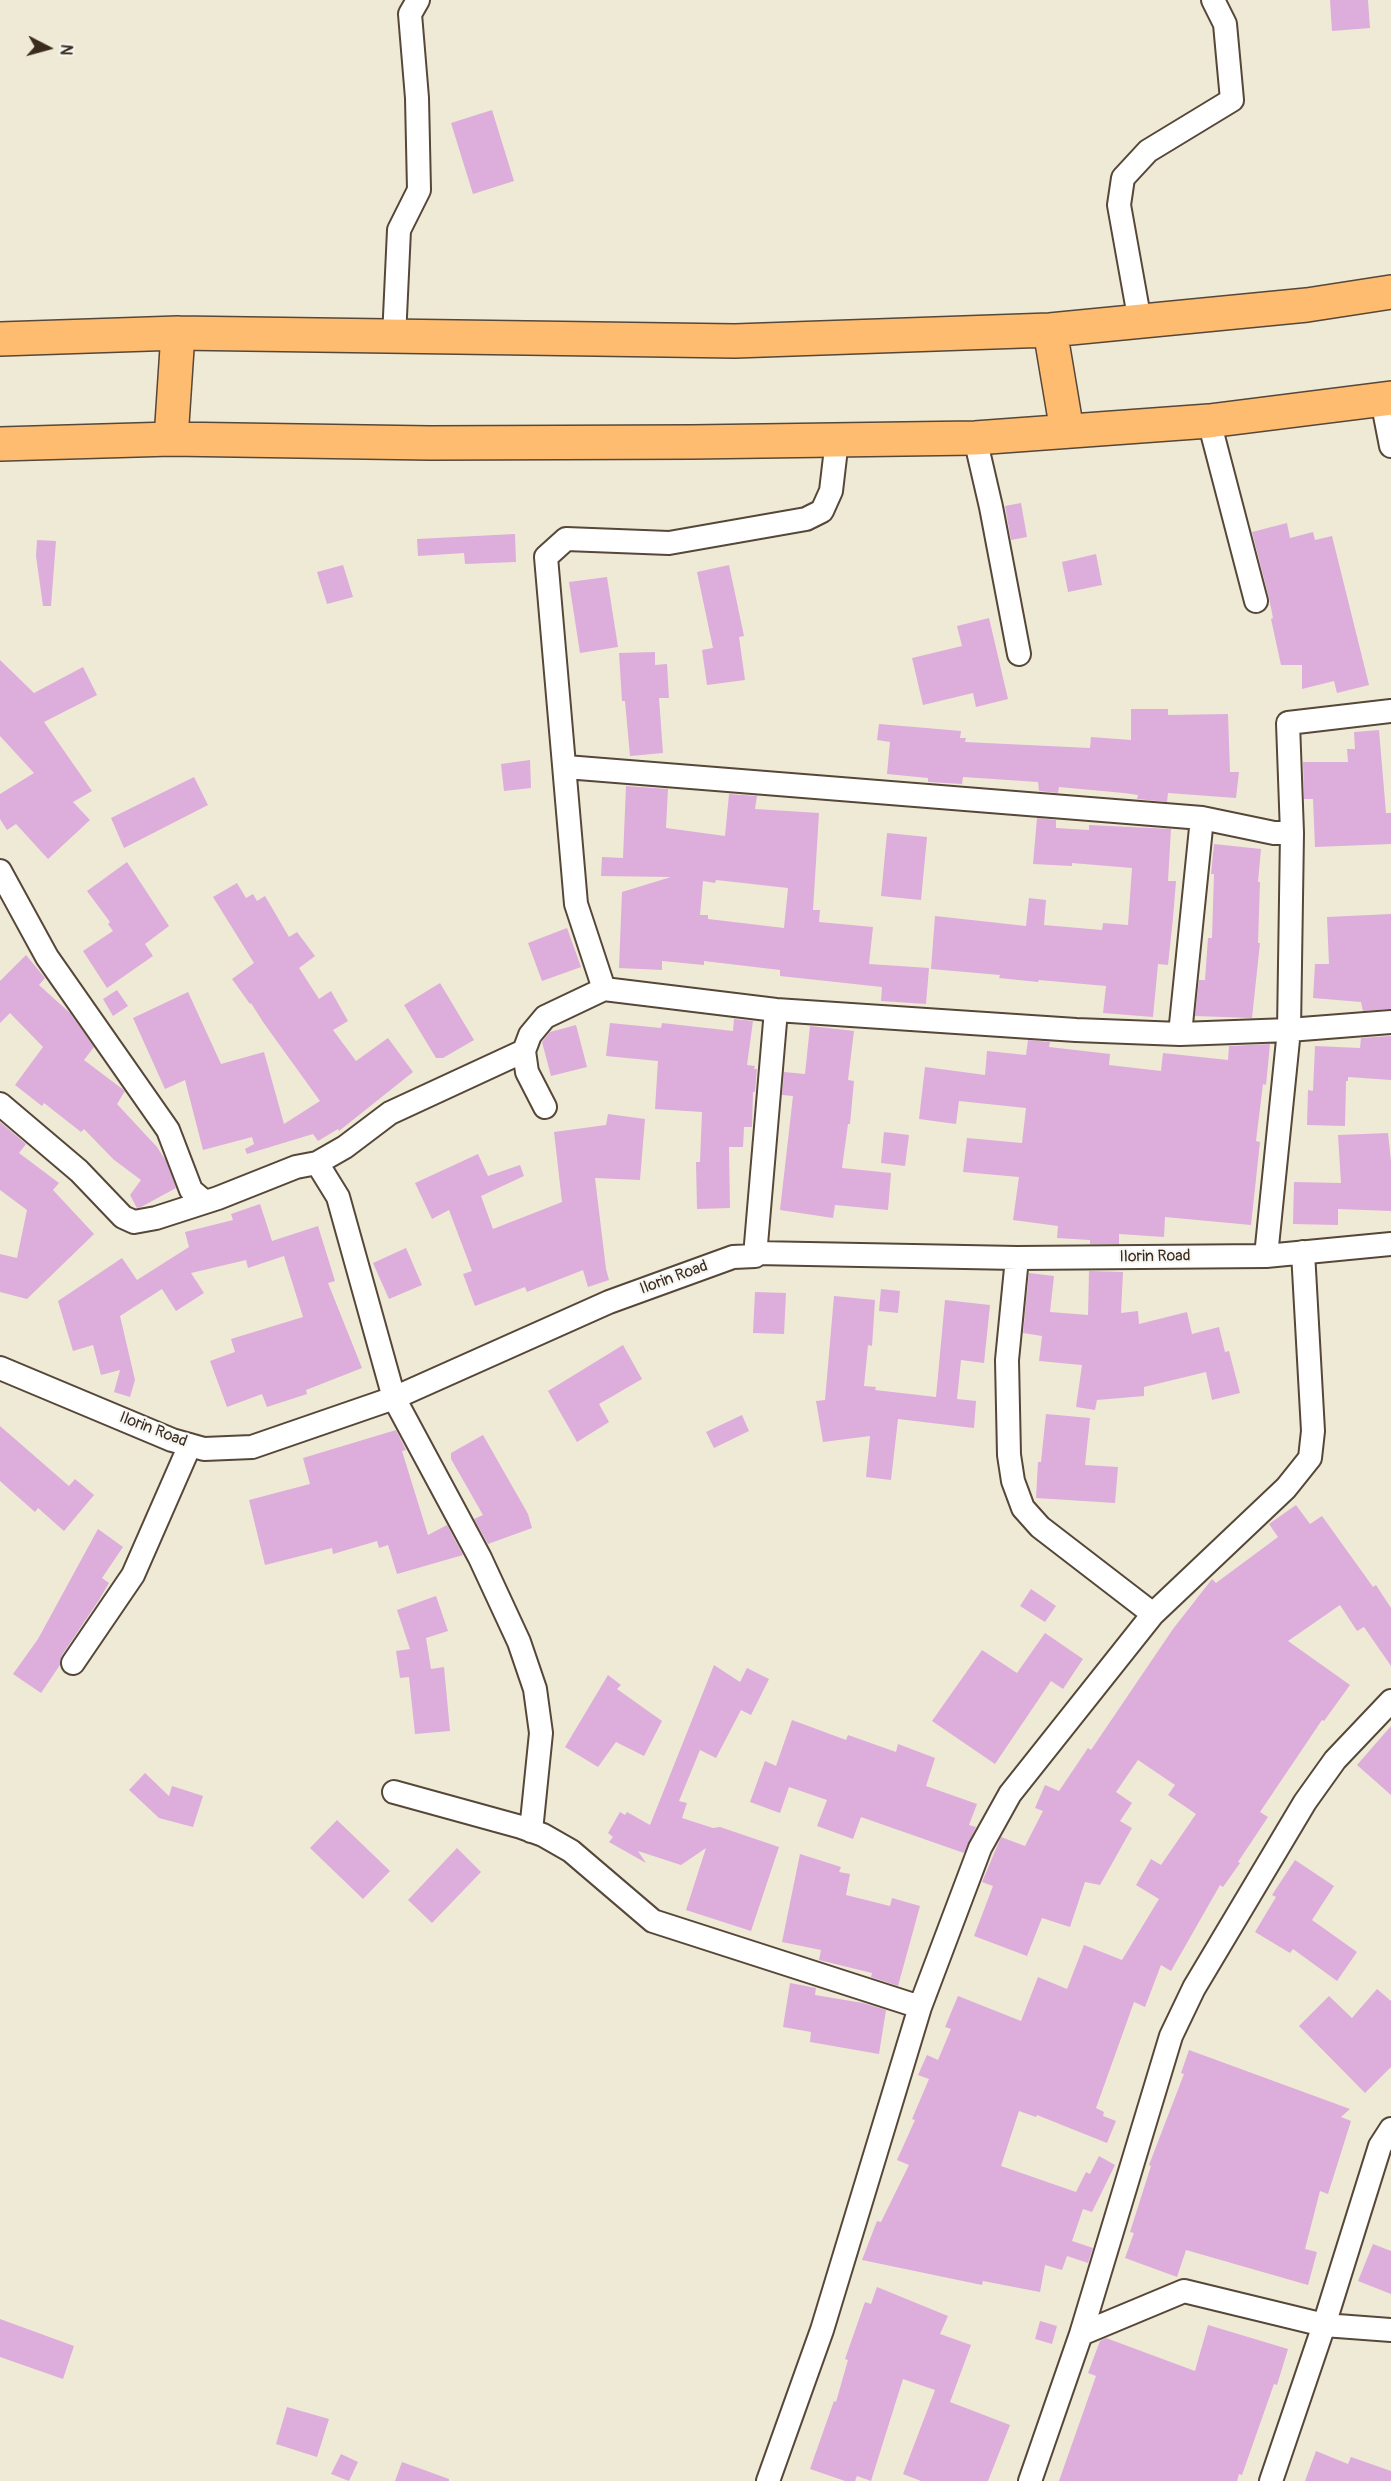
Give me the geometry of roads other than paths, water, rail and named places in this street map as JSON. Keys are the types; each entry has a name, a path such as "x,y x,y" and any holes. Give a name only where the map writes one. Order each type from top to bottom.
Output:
{"highway":[{"path":"0,339 178,333 394,338 735,341 1050,330 1307,305 1391,292"},
{"path":"1050,330 1067,431"},
{"path":"171,439 178,333"},
{"path":"0,444 171,439 430,443 975,438 1209,421 1387,399"}],"street":[{"path":"394,338 399,230 418,190 417,98 410,14 418,0"},
{"path":"1140,322 1119,205 1123,178 1148,151 1232,100 1225,24 1213,0"},
{"path":"1387,399 1391,446"},
{"path":"1209,421 1256,601"},
{"path":"975,438 991,507 1019,654"},
{"path":"604,988 576,904 566,767 546,557 566,539 669,543 806,519 822,511 831,491 837,440"},
{"path":"1266,1256 1289,1030 1292,833 1288,723 1391,711"},
{"path":"566,767 1202,818 1274,833 1292,833"},
{"path":"1180,1034 1202,818"},
{"path":"0,871 47,957 168,1130 191,1190 205,1202"},
{"path":"545,1107 527,1072 524,1051 530,1035 545,1017 604,988 776,1010 969,1024 1180,1034 1391,1023"},
{"path":"755,1256 776,1010"},
{"path":"0,1104 79,1171 123,1217 134,1222 156,1218 296,1167 317,1163 345,1147 390,1113 524,1051"},
{"path":"317,1163 338,1197 394,1398 480,1558 519,1642 535,1689 541,1733 531,1831"},
{"name":"Ilorin Road","path":"0,1368 172,1440 204,1449 252,1448 394,1398 609,1302 733,1257 755,1256 756,1253 1017,1258 1266,1256 1391,1244"},
{"path":"768,2481 822,2330 920,2007 980,1848 1010,1794 1153,1614 1286,1488 1310,1458 1313,1431 1303,1252"},
{"path":"1017,1258 1007,1360 1009,1455 1013,1481 1023,1508 1040,1527 1153,1614"},
{"path":"73,1663 133,1575 189,1445"},
{"path":"1030,2481 1081,2334 1171,2036 1194,1988 1305,1802 1335,1760 1391,1701"},
{"path":"394,1792 531,1831 571,1851 653,1921 920,2007"},
{"path":"1271,2481 1324,2325 1380,2146 1391,2128"},
{"path":"1081,2334 1184,2291 1324,2325 1391,2330"}]}
